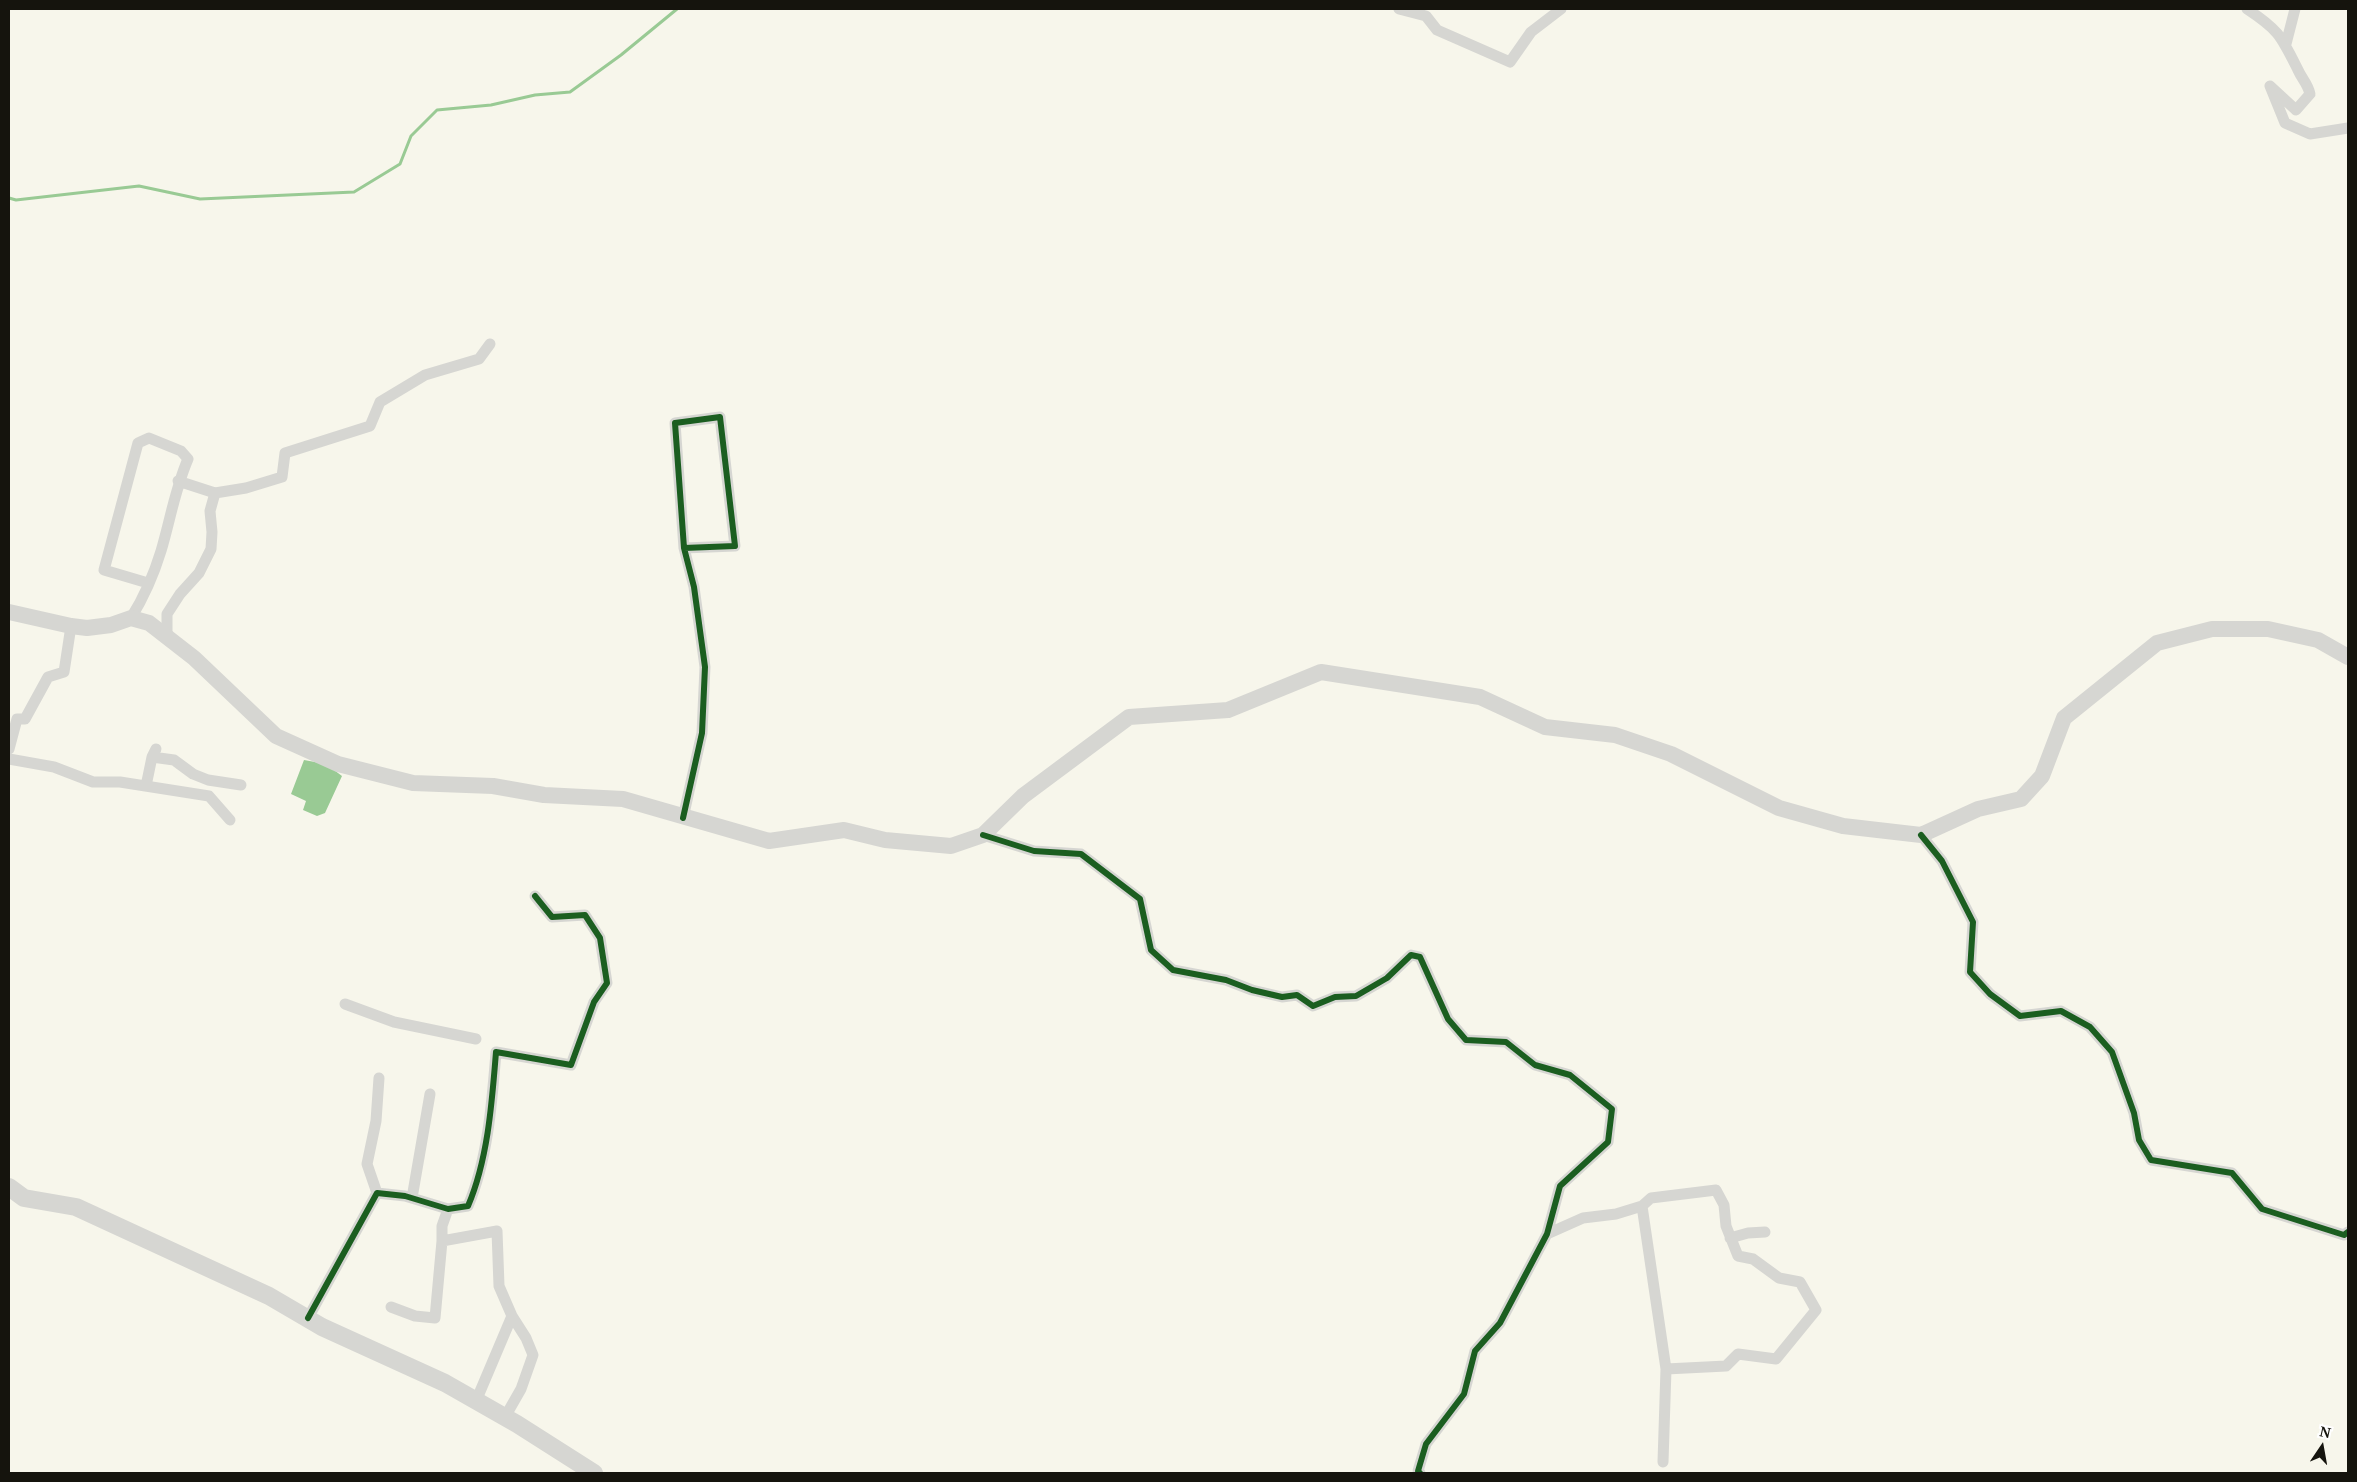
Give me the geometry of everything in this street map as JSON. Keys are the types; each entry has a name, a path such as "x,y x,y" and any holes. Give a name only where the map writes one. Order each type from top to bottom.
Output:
{"main road":[{"path":"9,612 71,626 98,628 131,618 148,623 194,658 276,736 338,764 413,783 493,786 544,795 624,799 769,842 844,830 885,840 951,846 982,834 1023,796 1129,717 1228,710 1321,672 1480,697 1545,727 1615,735 1671,754 1780,808 1843,826 1921,835 1978,809 2021,799 2042,776 2064,718 2158,643 2212,629 2268,629 2318,640 2348,657"},
{"path":"9,1187 24,1198 76,1207 269,1296 358,1345 445,1383 594,1473"}],"street":[{"path":"1399,9 1426,16 1437,30 1510,62 1531,32 1561,9"},
{"path":"2246,9 2271,24 2286,44 2299,73 2308,84 2310,94 2296,110 2270,86 2285,123 2310,134 2348,128"},
{"path":"2286,44 2295,9"},
{"path":"178,482 215,493 246,488 282,477 285,453 370,426 380,402 425,375 479,359 490,344"},
{"path":"683,818 702,733 705,667 694,587 684,548 675,423 720,417 735,546 684,548"},
{"path":"131,618 148,583 161,552 178,482 188,459 181,451 150,438 138,443 104,570 148,583"},
{"path":"167,636 167,614 180,594 199,572 211,549 210,511 215,493"},
{"path":"9,749 18,719 25,719 48,677 64,672 71,626"},
{"path":"146,786 154,753 174,760 193,774 208,780 241,785"},
{"path":"9,758 54,767 93,782 120,782 209,796 216,807 230,820"},
{"path":"982,834 1034,851 1081,854 1140,899 1151,950 1173,970 1226,980 1252,990 1282,997 1297,995 1313,1006 1335,997 1356,996 1387,978 1410,955 1420,957 1448,1019 1466,1040 1506,1042 1535,1065 1570,1075 1612,1108 1608,1142 1560,1186 1547,1234 1500,1323 1475,1351 1464,1394 1426,1444 1418,1471 1420,1473"},
{"path":"1921,835 1942,861 1973,922 1970,972 1990,994 2020,1016 2061,1011 2090,1027 2112,1052 2134,1114 2139,1140 2152,1160 2232,1173 2262,1208 2344,1235 2348,1232"},
{"path":"376,1193 412,1198 448,1209 468,1206 476,1185 496,1052 572,1065 594,1002 607,983 600,938 586,915 552,917 535,896"},
{"path":"345,1004 394,1022 476,1039"},
{"path":"308,1318 376,1193 367,1164 376,1121 379,1078"},
{"path":"412,1198 430,1094"},
{"path":"1547,1234 1583,1218 1616,1214 1642,1206 1651,1198 1716,1190 1724,1205 1726,1226 1738,1256 1753,1259 1779,1278 1800,1282 1816,1310 1776,1359 1738,1354 1726,1366 1666,1369"},
{"path":"1642,1206 1666,1369 1663,1462"},
{"path":"392,1306 415,1316 435,1318 442,1226 448,1209"},
{"path":"442,1241 497,1231 499,1286 512,1316 526,1338 533,1355 521,1389 505,1418"},
{"path":"1730,1238 1748,1233 1765,1232"},
{"path":"476,1401 512,1316"}],"shaded area":[{"path":"304,760 326,764 342,776 325,813 317,816 303,810 306,801 291,794"}],"waterway":[{"path":"9,198 16,200 139,186 200,199 354,192 400,164 411,136 437,110 491,105 535,95 570,92 621,55 677,9"}],"cycle path":[{"path":"683,818 702,733 705,667 694,587 684,548 675,423 720,417 735,546 684,548"},
{"path":"983,835 1034,851 1081,854 1140,899 1151,950 1173,970 1226,980 1252,990 1282,997 1297,995 1313,1006 1335,997 1356,996 1387,978 1411,955 1420,957 1448,1019 1466,1040 1506,1042 1535,1065 1570,1075 1612,1109 1608,1142 1560,1186 1547,1234 1500,1323 1475,1351 1464,1394 1426,1444 1418,1471 1420,1473"},
{"path":"1921,835 1942,861 1973,922 1970,972 1990,994 2020,1016 2061,1011 2090,1027 2112,1052 2134,1113 2139,1140 2151,1160 2232,1173 2262,1209 2344,1235 2348,1232"},
{"path":"308,1318 377,1193 405,1196 448,1209 468,1206 485,1150 491,1110 496,1052 571,1065 594,1002 607,983 600,938 585,915 552,917 535,896"}]}
